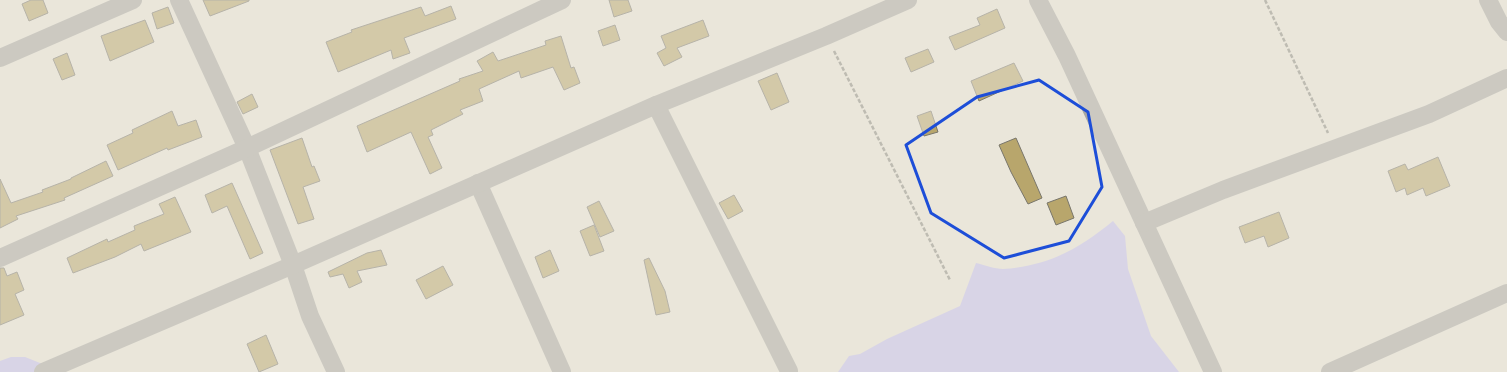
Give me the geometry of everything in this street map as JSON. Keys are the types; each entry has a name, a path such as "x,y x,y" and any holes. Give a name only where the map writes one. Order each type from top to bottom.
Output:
{"street":[{"path":"0,58 133,0"},
{"path":"179,0 247,148 293,265 310,316 336,372"},
{"path":"0,258 247,148 562,0"},
{"path":"43,372 293,265 656,105 826,36 908,0"},
{"path":"1038,0 1067,56 1213,372"},
{"path":"1488,0 1499,22 1507,32"},
{"path":"1144,223 1223,190 1430,114 1507,78"},
{"path":"656,105 789,371"},
{"path":"478,183 562,372"},
{"path":"1330,372 1507,293"}],"path":[{"path":"1265,0 1336,149"},
{"path":"826,36 950,280"}],"highlighted area":[{"path":"1039,80 1088,112 1102,187 1069,241 1004,258 931,213 906,145 977,97"}],"shaded area":[{"path":"1113,221 1125,236 1128,269 1151,336 1179,372 838,372 849,356 860,354 887,339 960,306 976,263 1003,269 1049,260 1075,248"},
{"path":"11,357 25,357 55,369 57,372 0,372 0,361"}],"building":[{"path":"31,0 43,0 48,13 29,21 22,4"},
{"path":"203,0 249,0 249,1 210,16"},
{"path":"609,0 628,0 632,11 614,17"},
{"path":"451,6 456,19 404,38 410,53 393,59 391,50 338,72 326,42 352,32 351,30 421,7 425,16"},
{"path":"168,7 174,23 157,29 152,13"},
{"path":"997,9 1005,28 955,50 949,37 980,25 977,18"},
{"path":"145,20 154,42 110,61 101,36"},
{"path":"703,20 709,36 677,48 682,57 664,66 657,53 666,48 661,36"},
{"path":"615,25 620,40 603,46 598,31"},
{"path":"561,36 571,68 574,67 580,83 564,90 553,67 521,78 519,71 479,89 483,101 460,110 463,114 431,130 433,135 428,137 442,168 430,174 411,132 367,152 357,126 460,81 459,79 483,71 477,61 493,52 498,61 546,45 545,41"},
{"path":"928,49 934,62 911,72 905,58"},
{"path":"67,53 75,75 62,80 53,59"},
{"path":"1014,63 1023,81 979,101 971,81"},
{"path":"777,73 789,102 771,110 758,81"},
{"path":"252,94 258,107 243,114 237,102"},
{"path":"172,111 178,126 196,120 202,137 168,150 167,148 118,170 107,145 133,133 132,130"},
{"path":"931,111 938,132 924,136 917,116"},
{"path":"302,138 312,167 314,166 320,181 303,187 314,219 298,224 270,150"},
{"path":"1016,138 1042,198 1028,204 999,145"},
{"path":"1438,157 1450,186 1426,196 1423,188 1407,195 1405,188 1396,192 1388,171 1405,164 1408,170"},
{"path":"106,161 113,176 64,198 65,200 16,216 18,219 0,228 0,179 11,203 43,192 42,190 71,179"},
{"path":"232,183 263,253 250,259 227,206 212,213 205,195"},
{"path":"734,195 743,211 728,219 719,203"},
{"path":"1066,196 1074,218 1056,225 1047,203"},
{"path":"175,197 191,232 144,251 141,244 115,257 73,273 67,258 107,239 108,242 135,230 134,226 164,214 159,204"},
{"path":"599,201 614,231 600,237 587,207"},
{"path":"1279,212 1289,238 1268,247 1264,236 1245,243 1239,227"},
{"path":"594,225 604,251 590,256 580,231"},
{"path":"381,250 387,265 357,271 362,282 349,288 343,274 330,277 328,272 367,253"},
{"path":"550,250 559,271 543,278 535,257"},
{"path":"649,258 665,291 670,312 656,315 644,260"},
{"path":"443,266 453,285 426,299 416,280"},
{"path":"0,268 4,268 7,276 17,272 24,290 15,294 24,315 0,325"},
{"path":"266,335 278,364 259,372 247,344"}]}
